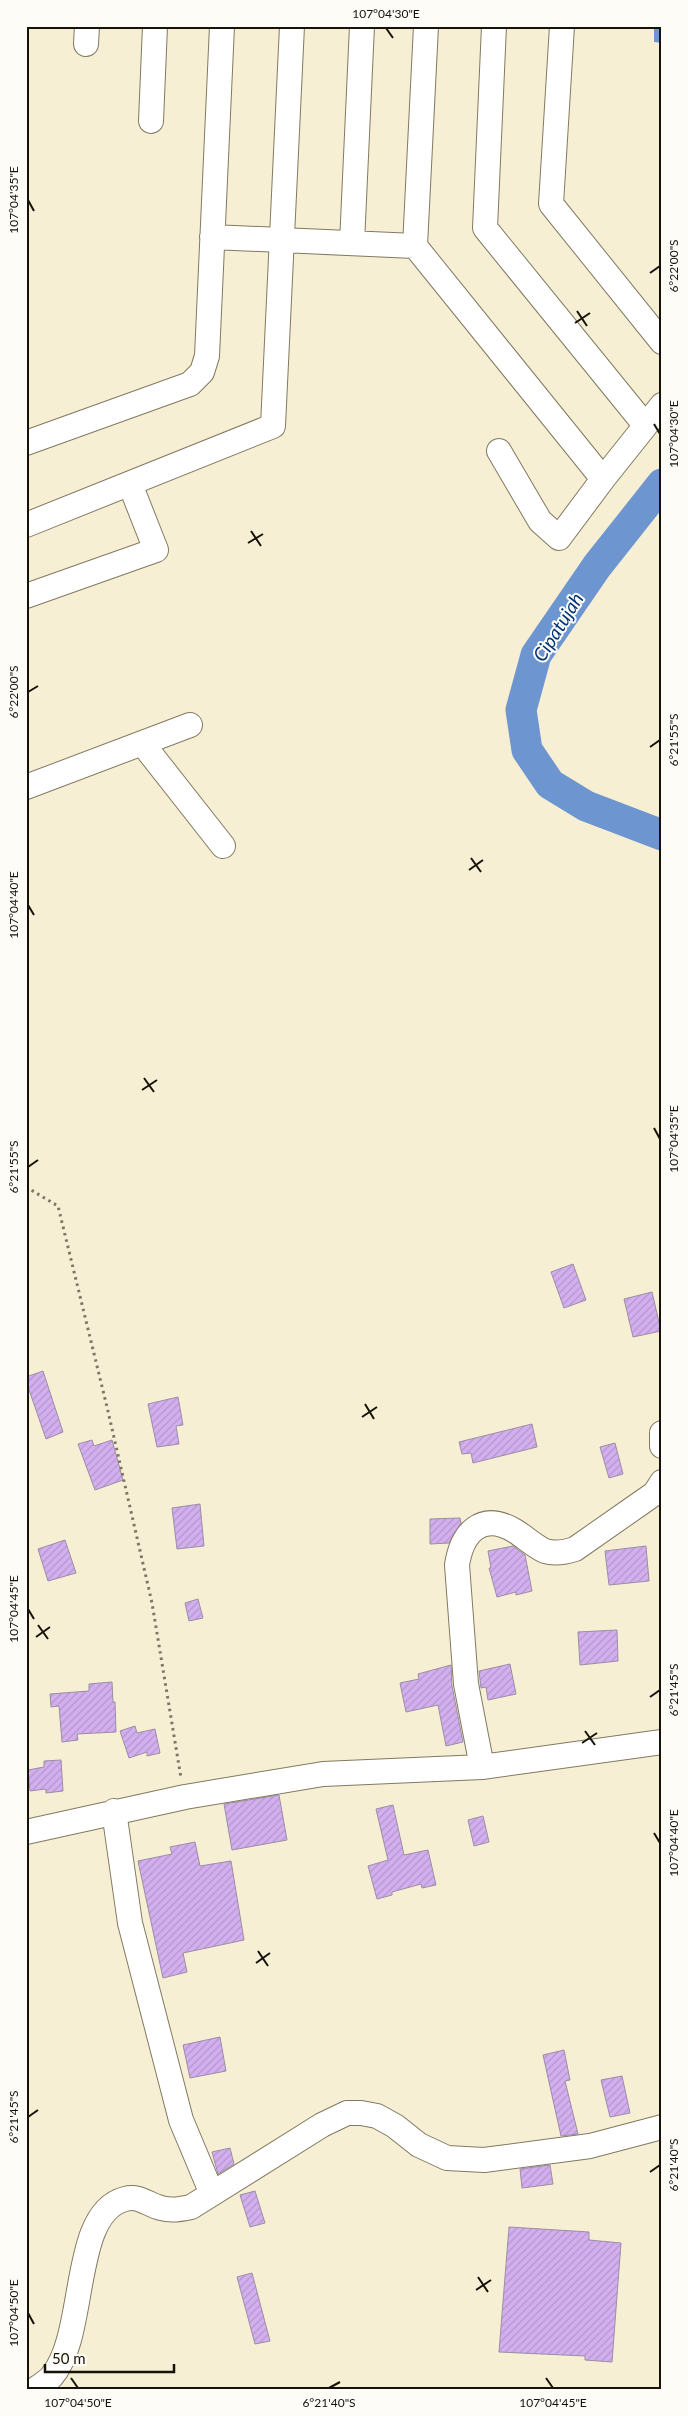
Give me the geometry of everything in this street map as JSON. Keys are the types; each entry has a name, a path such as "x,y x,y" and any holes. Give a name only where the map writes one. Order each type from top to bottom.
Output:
{"street":[{"path":"151,121 155,26"},
{"path":"26,443 190,384 202,372 207,356 222,26"},
{"path":"26,524 273,426 292,26"},
{"path":"352,243 362,26"},
{"path":"426,26 415,246 603,479"},
{"path":"494,26 485,228 645,426"},
{"path":"562,26 551,204 662,342"},
{"path":"212,237 415,246"},
{"path":"499,451 540,521 559,538 662,405"},
{"path":"26,596 156,550 130,484"},
{"path":"26,786 190,725"},
{"path":"142,743 224,846"},
{"path":"662,1432 662,1446"},
{"path":"482,1767 466,1684 457,1566 460,1548 468,1533 485,1523 501,1525 513,1530 545,1551 563,1553 575,1549 655,1493 662,1482"},
{"path":"26,1832 114,1811 185,1797 323,1774 482,1767 662,1742"},
{"path":"114,1811 130,1923 181,2120 212,2194"},
{"path":"49,2385 66,2349 77,2310 85,2255 94,2227 100,2216 109,2207 125,2199 142,2198 160,2208 176,2210 192,2207 322,2126 347,2113 361,2112 377,2116 432,2153 447,2158 484,2160 590,2146 662,2127"}],"path":[{"path":"26,1187 58,1206 107,1406 152,1603 185,1797"}],"water":[{"path":"654,26 662,26 662,43 654,42"}],"building":[{"path":"573,1264 586,1300 564,1308 551,1272"},
{"path":"652,1292 661,1331 633,1337 624,1299"},
{"path":"43,1371 63,1432 46,1439 26,1381 26,1377"},
{"path":"178,1397 183,1425 176,1426 179,1444 157,1447 148,1404"},
{"path":"532,1424 537,1447 473,1463 471,1453 462,1454 459,1442"},
{"path":"92,1440 94,1446 112,1440 123,1480 95,1490 78,1444"},
{"path":"615,1443 623,1474 609,1478 600,1447"},
{"path":"200,1504 204,1546 177,1549 172,1508"},
{"path":"460,1518 461,1523 449,1543 430,1544 430,1519"},
{"path":"65,1540 76,1573 48,1581 38,1549"},
{"path":"513,1546 525,1555 532,1591 516,1595 516,1592 497,1597 489,1568 491,1568 488,1551"},
{"path":"646,1546 649,1581 609,1585 605,1551"},
{"path":"198,1599 203,1618 189,1621 185,1603"},
{"path":"617,1630 618,1661 580,1665 578,1632"},
{"path":"510,1664 516,1694 488,1700 486,1687 481,1688 479,1671"},
{"path":"451,1665 452,1686 463,1742 446,1746 438,1705 406,1712 400,1683 419,1679 418,1674"},
{"path":"112,1682 116,1732 77,1734 78,1740 62,1742 59,1706 51,1707 50,1694 89,1691 89,1684"},
{"path":"135,1726 137,1733 155,1729 160,1753 147,1756 147,1752 129,1758 120,1731"},
{"path":"61,1760 63,1791 46,1793 46,1789 30,1791 28,1770 44,1767 44,1761"},
{"path":"279,1795 287,1840 232,1850 224,1804"},
{"path":"393,1805 404,1855 428,1850 436,1885 422,1888 421,1884 392,1892 392,1895 377,1899 368,1866 388,1860 376,1809"},
{"path":"483,1816 489,1842 474,1846 468,1820"},
{"path":"195,1842 200,1866 231,1861 244,1940 183,1953 187,1972 163,1978 138,1861 172,1854 170,1847"},
{"path":"220,2037 226,2071 190,2078 183,2045"},
{"path":"564,2050 570,2080 565,2081 578,2134 561,2136 543,2055"},
{"path":"622,2076 630,2113 610,2117 601,2080"},
{"path":"230,2148 234,2164 218,2174 212,2152"},
{"path":"550,2165 553,2184 522,2188 520,2169"},
{"path":"255,2191 265,2223 250,2227 240,2195"},
{"path":"509,2227 589,2232 589,2240 621,2243 612,2362 585,2360 585,2356 499,2352"},
{"path":"252,2273 270,2341 255,2344 237,2277"}],"waterway":[{"name":"Cipatujah","path":"662,484 597,566 536,655 521,710 527,750 550,784 586,806 662,835"}]}
